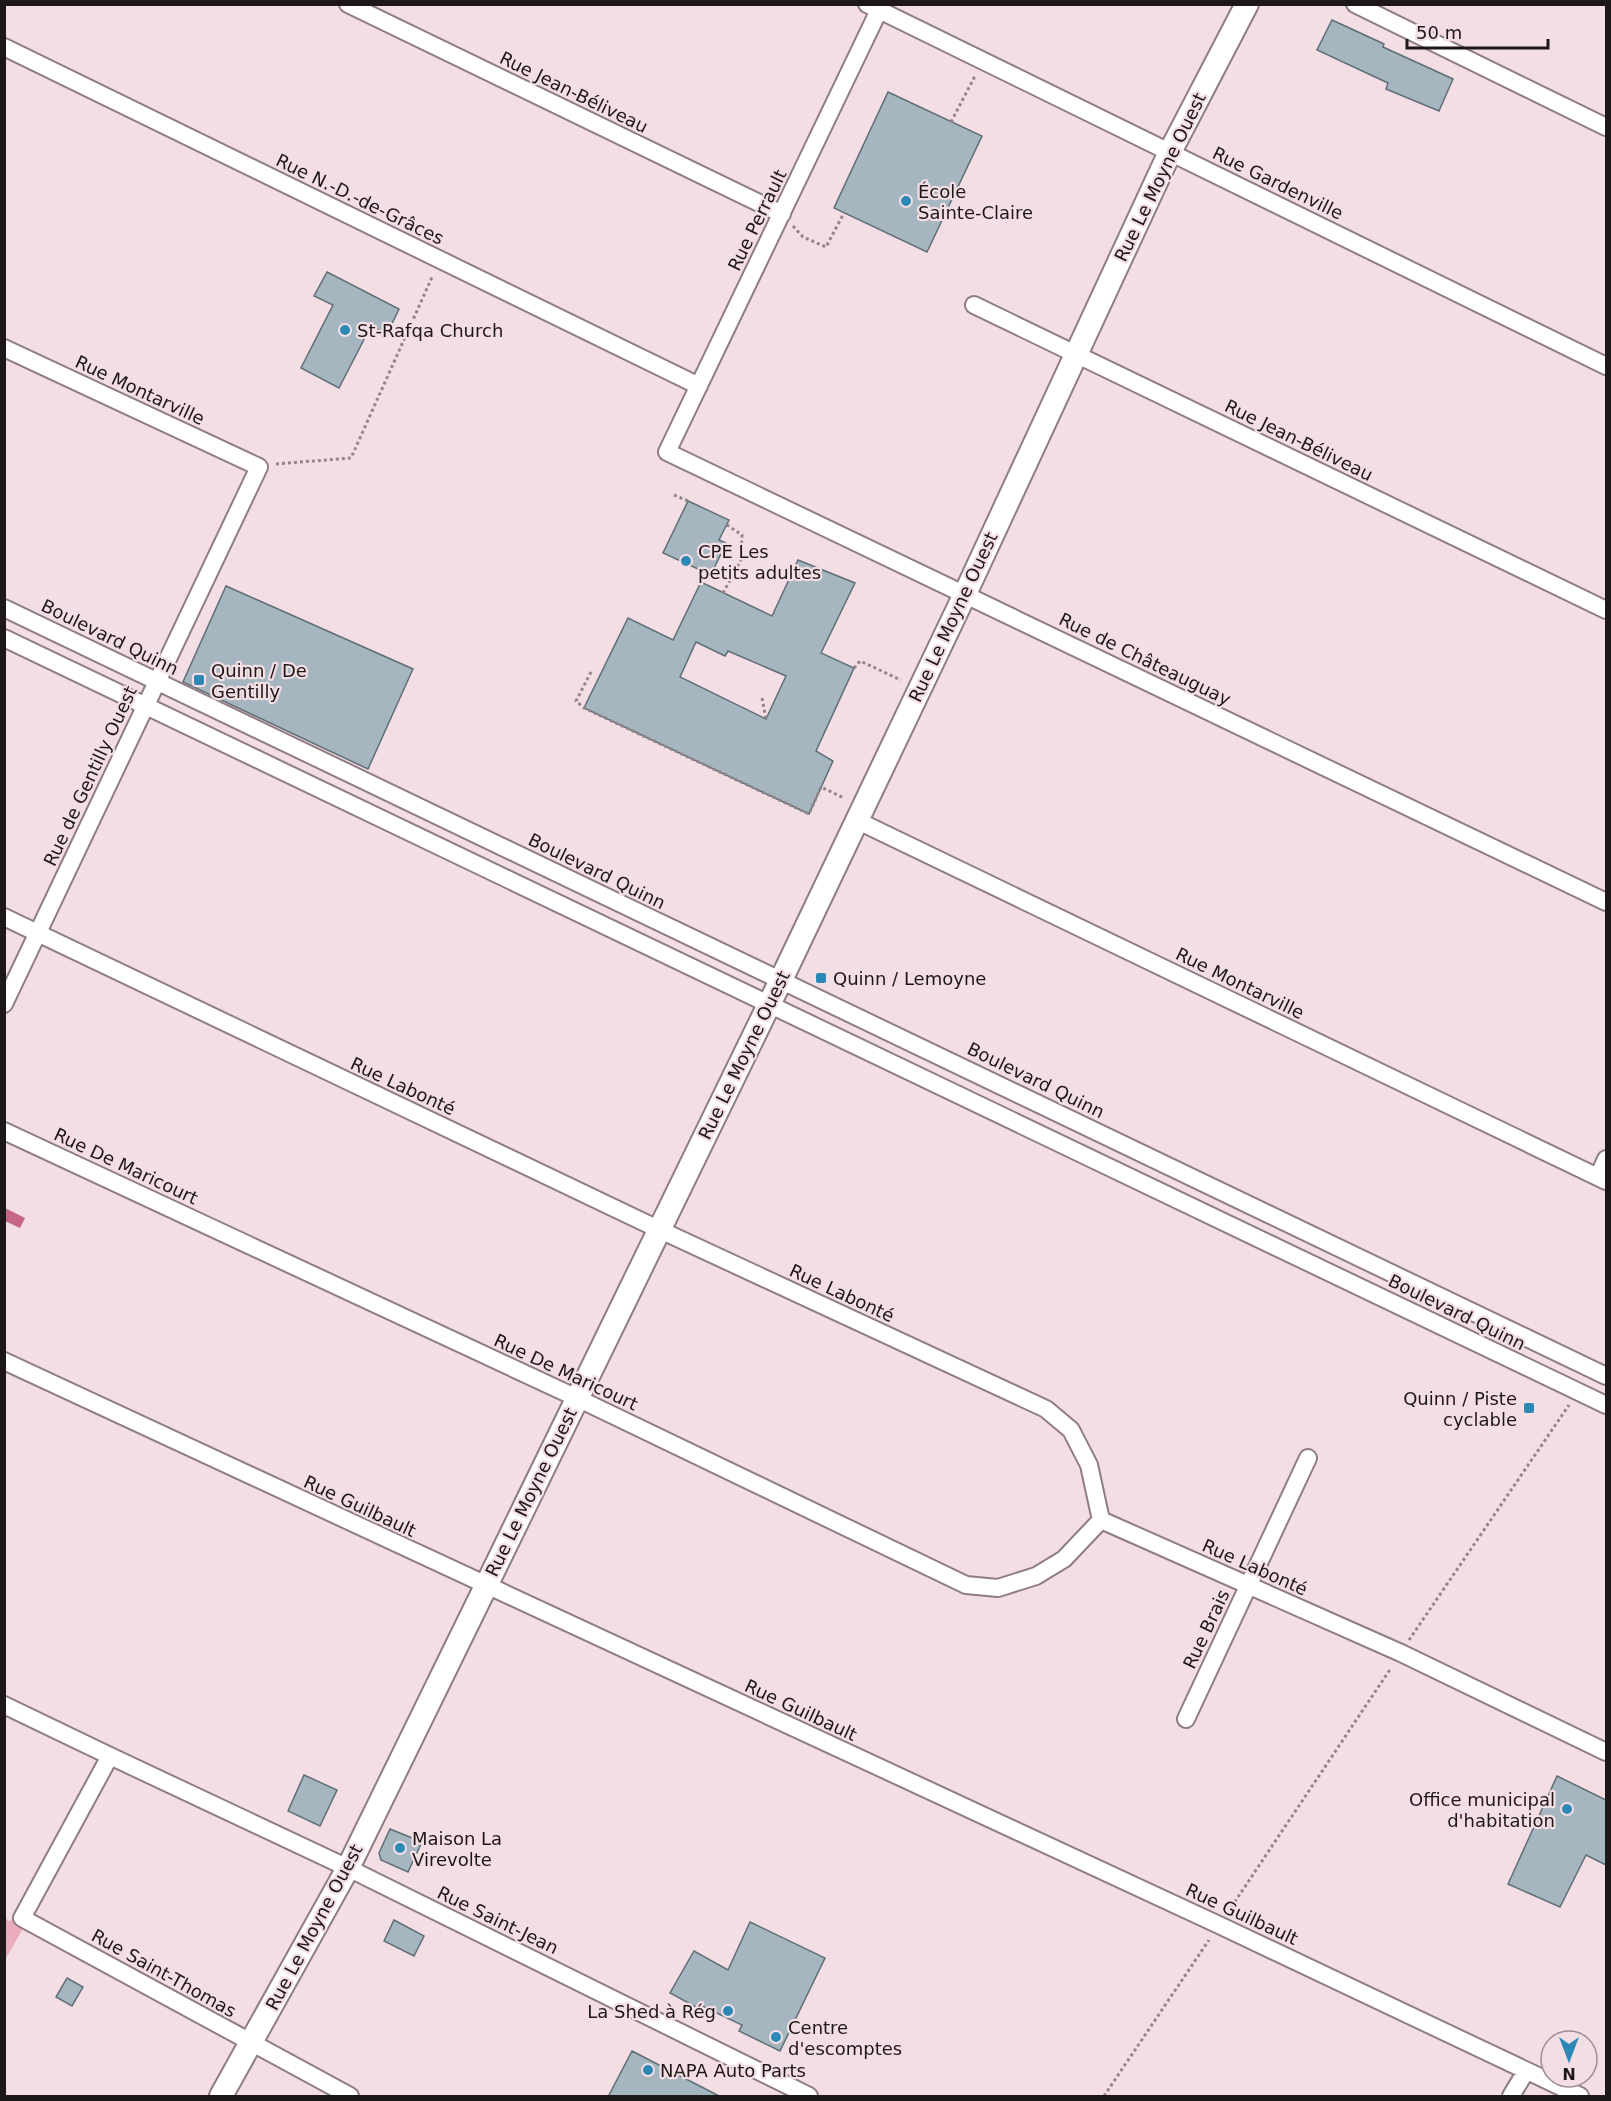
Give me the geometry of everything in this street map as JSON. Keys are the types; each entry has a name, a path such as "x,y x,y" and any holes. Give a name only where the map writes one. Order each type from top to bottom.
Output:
{"street":[{"name":"Rue Jean-Béliveau","path":"348,4 782,214"},
{"name":"Rue Le Moyne Ouest","path":"221,2097 348,1868 781,980 965,594 1170,152 1247,4"},
{"path":"1355,4 1606,127"},
{"name":"Rue Perrault","path":"667,452 782,214 876,6"},
{"name":"Rue Gardenville","path":"876,6 983,61 1606,366"},
{"name":"Rue N.-D.-de-Grâces","path":"4,47 699,386"},
{"name":"Rue Jean-Béliveau","path":"974,305 1606,610"},
{"name":"Rue Montarville","path":"4,348 259,467"},
{"name":"Rue de Châteauguay","path":"667,452 1606,902"},
{"name":"Rue de Gentilly Ouest","path":"4,1004 259,467"},
{"name":"Boulevard Quinn","path":"4,608 1606,1376"},
{"name":"Boulevard Quinn","path":"4,638 1606,1405"},
{"name":"Rue Montarville","path":"859,813 1602,1179"},
{"name":"Rue Labonté","path":"4,917 658,1229 1046,1409 1071,1430 1089,1465 1101,1520 1401,1653 1606,1752"},
{"name":"Rue De Maricourt","path":"4,1131 577,1398 966,1585 999,1588 1036,1576 1064,1559 1101,1520"},
{"path":"1602,1179 1606,1159"},
{"path":"1161,1192 1173,1168"},
{"name":"Rue Guilbault","path":"4,1361 1219,1924 1580,2097"},
{"name":"Rue Brais","path":"1186,1719 1308,1458"},
{"name":"Rue Saint-Jean","path":"4,1705 348,1868 809,2097"},
{"name":"Rue Saint-Thomas","path":"110,1756 22,1918 350,2097"},
{"path":"1511,2097 1526,2071"}],"path":[{"path":"951,122 983,61"},
{"path":"782,214 803,237 826,247 844,213"},
{"path":"259,467 351,458 440,260"},
{"path":"674,495 688,501"},
{"path":"723,593 741,560 742,535 726,525"},
{"path":"854,668 860,661 919,688"},
{"path":"591,672 576,701 584,708 809,814 821,787 859,813"},
{"path":"762,698 766,719"},
{"path":"1406,1646 1574,1398"},
{"path":"1224,1917 1390,1669"},
{"path":"1104,2097 1207,1942"}],"shaded area":[{"path":"5,1208 25,1218 20,1228 5,1221"},
{"path":"4,1915 8,1921 22,1918 25,1925 5,1960"}],"building":[{"path":"1332,20 1384,44 1383,47 1453,79 1439,111 1386,89 1388,83 1317,50"},
{"path":"888,92 982,136 927,252 834,208"},
{"name":"St-Rafqa Church","path":"327,272 399,309 387,334 371,326 339,388 301,368 333,305 314,296"},
{"path":"688,501 729,520 719,540 726,543 711,575 663,553"},
{"path":"798,560 855,583 821,653 854,668 816,751 833,761 809,814 584,708 628,618 673,640 701,582 772,616","holes":["696,642 725,656 728,651 786,676 766,719 680,677"]},
{"path":"226,586 413,669 368,769 183,682"},
{"path":"304,1775 337,1790 320,1826 288,1811"},
{"path":"1557,1776 1606,1800 1606,1865 1586,1855 1560,1907 1508,1884"},
{"name":"Maison La Virevolte","path":"390,1829 422,1842 408,1872 381,1860 379,1853"},
{"path":"394,1920 424,1936 414,1956 384,1941"},
{"path":"750,1922 825,1958 780,2051 739,2031 742,2025 698,2004 696,2007 670,1993 694,1951 728,1970"},
{"path":"67,1978 83,1987 72,2006 56,1997"},
{"path":"632,2051 721,2097 608,2097"}],"place":[{"name":"École Sainte-Claire","path":"906,201"},
{"name":"St-Rafqa Church","path":"345,330"},
{"name":"CPE Les petits adultes","path":"686,561"},
{"name":"Quinn / De Gentilly","path":"199,680"},
{"name":"Quinn / Lemoyne","path":"821,978"},
{"name":"Quinn / Piste cyclable","path":"1529,1408"},
{"name":"Office municipal d'habitation","path":"1567,1809"},
{"name":"Maison La Virevolte","path":"400,1848"},
{"name":"La Shed à Rég","path":"728,2011"},
{"name":"Centre d'escomptes","path":"776,2037"},
{"name":"NAPA Auto Parts","path":"648,2070"}]}
